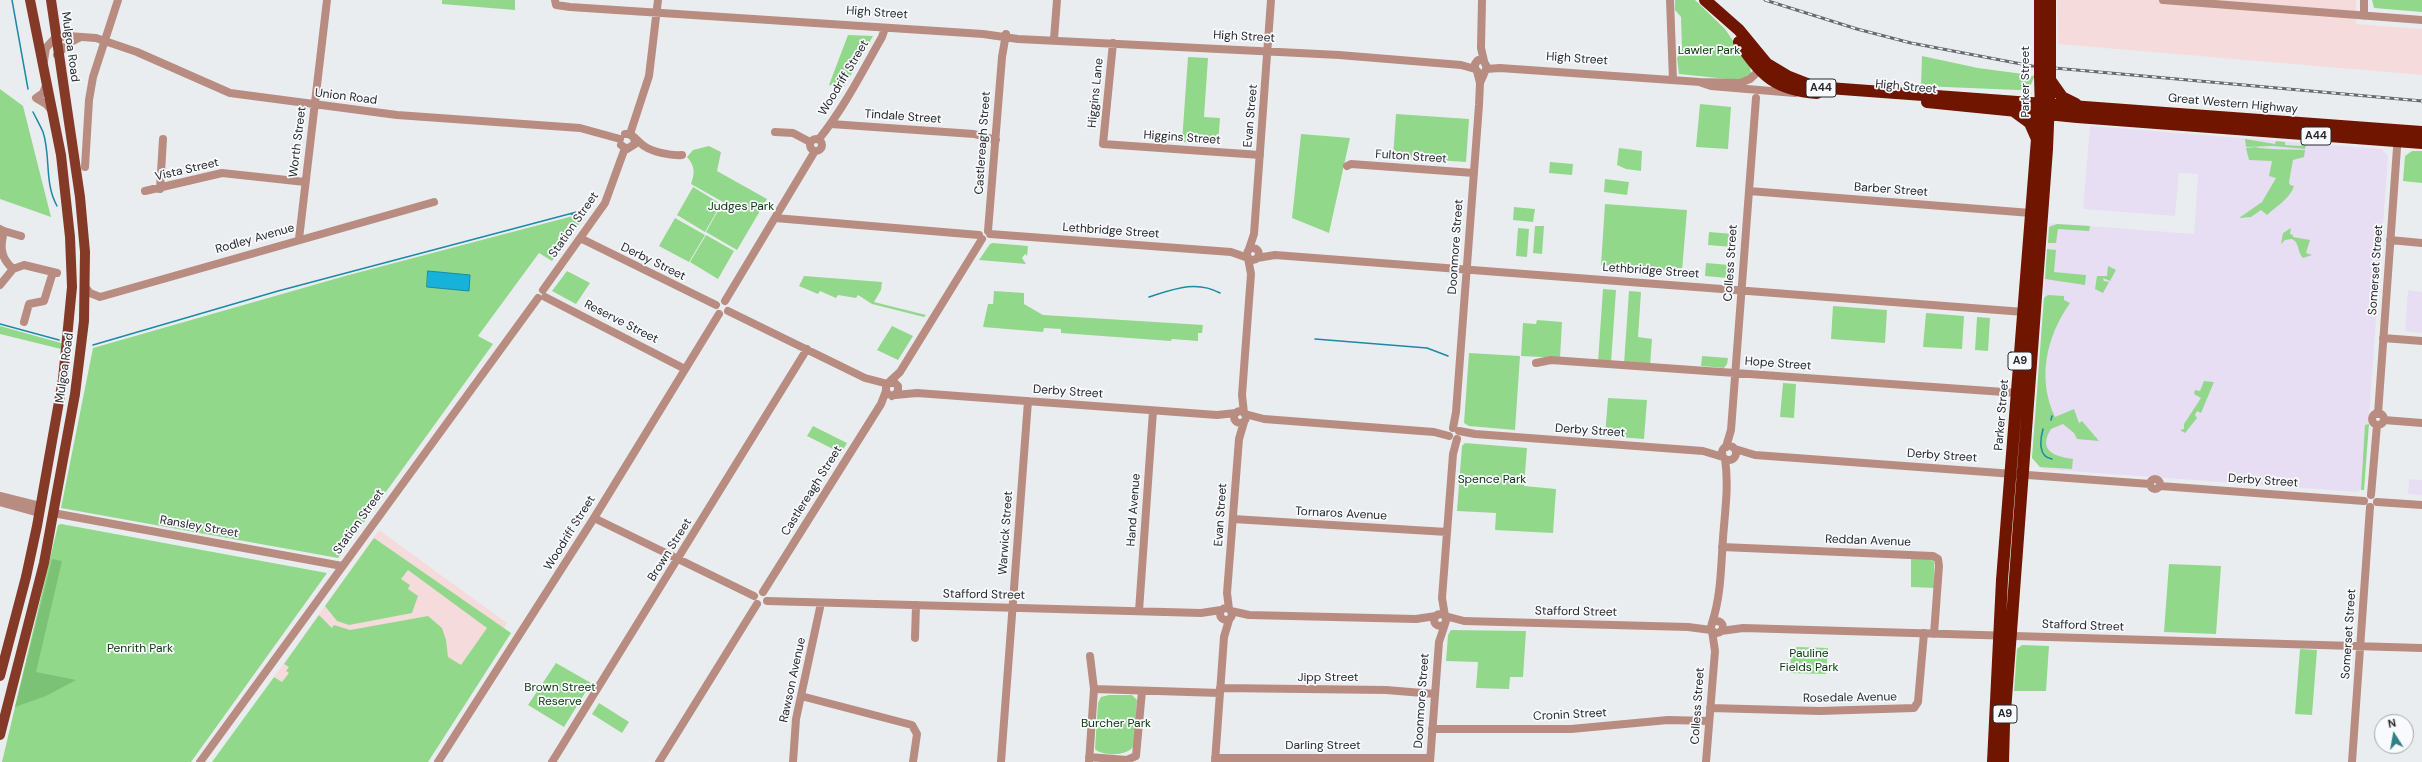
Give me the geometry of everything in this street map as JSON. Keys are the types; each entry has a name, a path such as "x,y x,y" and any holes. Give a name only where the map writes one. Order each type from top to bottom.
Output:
{"highway":[{"name":"A44","path":"1705,0 1739,30 1752,48 1764,70"},
{"name":"Parker Street","path":"1993,762 2005,635 2023,475 2047,149 2045,56 2040,0"},
{"name":"Parker Street","path":"2045,56 2050,0"},
{"name":"High Street","path":"1764,70 1789,89 1814,93 2015,106"},
{"name":"High Street","path":"1764,70 1787,76 1815,87 2045,109"},
{"path":"2037,139 2030,123 2015,106 2045,78 2067,100 2090,107"},
{"name":"Great Western Highway","path":"2045,109 2090,107 2422,132"},
{"name":"Parker Street","path":"2003,762 2005,635 2011,473 2037,139 2045,109"},
{"name":"Great Western Highway","path":"2045,109 2077,117 2422,143"},
{"path":"2047,149 2053,133 2059,124 2077,117"}],"main road":[{"name":"Mulgoa Road","path":"0,676 26,577 40,510 67,353 72,287 68,216 54,113 35,31 30,0"},
{"name":"Mulgoa Road","path":"0,735 2,718 32,613 53,513 82,351 86,288 80,197 57,55 51,0"},
{"name":"Ransley Street","path":"40,510 53,513"}],"street":[{"path":"85,167 89,100 93,77 118,0"},
{"name":"Worth Street","path":"299,239 327,0"},
{"path":"628,148 635,142 632,136 649,76 658,0"},
{"path":"1054,39 1056,0"},
{"name":"Evan Street","path":"1215,760 1251,274 1248,258 1253,249 1271,0"},
{"name":"Doonmore Street","path":"1430,760 1439,642 1445,620 1442,598 1474,173 1481,66 1482,0"},
{"path":"1670,0 1673,80"},
{"path":"2163,0 2422,20"},
{"path":"2364,0 2364,16"},
{"name":"High Street","path":"555,2 657,13 1003,35 1113,44 1268,52 1481,66 1700,82"},
{"name":"Woodriff Street","path":"819,139 831,124 882,37 885,28"},
{"name":"Castlereagh Street","path":"989,232 1003,35"},
{"name":"Union Road","path":"55,38 68,36 105,39 230,93 315,105 425,117 580,128 620,139"},
{"path":"44,65 46,48 55,38"},
{"path":"57,55 69,43 79,38"},
{"name":"Higgins Lane","path":"1104,141 1113,44"},
{"path":"1700,82 1740,83 1750,79 1764,70"},
{"path":"1700,82 1711,86 1814,93"},
{"path":"47,83 43,93 36,98 46,104 54,113"},
{"name":"Colless Street","path":"1706,762 1756,98"},
{"name":"Tindale Street","path":"831,124 996,136"},
{"path":"2389,130 2397,142"},
{"path":"775,132 793,133 810,142"},
{"path":"623,135 632,136 645,147 670,155 682,155 677,161 671,160 628,148 620,144 620,139 623,135"},
{"path":"160,189 163,139"},
{"path":"725,301 815,151 822,147 822,143 819,139 814,139 810,142"},
{"name":"Higgins Street","path":"1104,141 1260,155"},
{"path":"810,142 810,148 815,151"},
{"name":"Somerset Street","path":"2371,495 2379,419 2383,338 2397,142"},
{"name":"Station Street","path":"200,762 342,566 542,295 609,196 628,148"},
{"name":"Fulton Street","path":"1347,166 1351,164 1474,173"},
{"name":"Vista Street","path":"146,191 160,189 222,173 306,182"},
{"name":"Barber Street","path":"1749,190 2031,213"},
{"name":"Rodley Avenue","path":"86,288 92,294 100,297 299,239 434,202"},
{"path":"775,218 981,237 982,230 989,232"},
{"path":"13,269 5,262 1,252 2,230 21,236"},
{"name":"Lethbridge Street","path":"989,232 1231,252 1253,249 1275,255 2024,312"},
{"name":"Castlereagh Street","path":"764,592 881,404 887,387 900,372 981,237"},
{"name":"Derby Street","path":"580,238 716,305"},
{"path":"2390,240 2422,243"},
{"path":"1253,249 1259,255 1257,258"},
{"name":"Lethbridge Street","path":"1231,252 1253,260 1275,255"},
{"name":"Evan Street","path":"1251,274 1257,258"},
{"path":"0,285 13,269 24,265 55,273 44,301 29,304 24,322"},
{"name":"Reserve Street","path":"542,295 685,369"},
{"path":"725,301 719,301 716,305 716,310 719,314 728,311 865,378 887,387 894,395"},
{"path":"725,301 728,306 728,311"},
{"name":"Woodriff Street","path":"438,762 594,518 719,314"},
{"path":"2383,338 2422,341"},
{"name":"Brown Street","path":"552,762 807,350"},
{"name":"Hope Street","path":"1536,363 1551,360 2018,393"},
{"name":"Castlereagh Street","path":"881,404 894,395 898,386 900,372"},
{"name":"Derby Street","path":"887,387 898,386 917,393"},
{"name":"Derby Street","path":"894,395 917,393 2150,484 2152,480 2156,479 2159,480 2160,486 2364,500"},
{"name":"Warwick Street","path":"1001,762 1028,401"},
{"name":"Hand Avenue","path":"1139,611 1153,411"},
{"path":"2379,419 2422,423"},
{"path":"2371,495 2376,497 2377,502 2376,505 2370,507 2365,504 2364,500 2367,496 2371,495"},
{"name":"Ransley Street","path":"0,496 40,510"},
{"name":"Ransley Street","path":"0,502 40,510"},
{"path":"2377,502 2422,505"},
{"name":"Somerset Street","path":"2352,762 2370,507"},
{"name":"Ransley Street","path":"53,513 342,566"},
{"path":"594,518 754,596"},
{"name":"Tornaros Avenue","path":"1233,520 1447,532"},
{"name":"Reddan Avenue","path":"1722,547 1933,556 1938,559 1939,566 1934,634"},
{"path":"758,592 764,592 767,597 763,605 757,604 753,601 754,596 758,592"},
{"name":"Doonmore Street","path":"1439,642 1436,615 1442,598"},
{"name":"Stafford Street","path":"766,601 1416,619 1441,626 1445,620"},
{"name":"Rawson Avenue","path":"793,762 796,723 822,603"},
{"path":"659,762 757,604"},
{"path":"915,638 916,605"},
{"name":"Stafford Street","path":"1416,619 1442,614 1445,620"},
{"name":"Stafford Street","path":"1445,620 2422,648"},
{"name":"Rosedale Avenue","path":"1710,708 1820,711 1914,708 1918,702 1924,633"},
{"path":"1090,656 1092,683 1094,689 1089,760 1127,760 1136,756 1142,691"},
{"name":"Jipp Street","path":"1094,689 1142,691 1390,691 1435,694"},
{"path":"801,696 912,725 917,734 913,762"},
{"name":"Cronin Street","path":"1432,729 1571,729 1668,720 1709,721"},
{"name":"Darling Street","path":"1215,760 1430,760"}],"shaded area":[{"path":"2057,0 2356,0 2356,24 2422,29 2422,75 2058,44"},
{"path":"2090,126 2382,149 2388,156 2364,485 2358,492 2042,469 2032,458 2049,223 2194,234 2198,174 2179,173 2175,216 2083,209"},
{"path":"2408,290 2422,292 2422,333 2405,331"},
{"path":"2409,479 2422,480 2422,495 2408,494"},
{"path":"379,530 507,623 417,762 398,762 274,677"}],"green space":[{"path":"442,0 515,0 515,10 442,4"},
{"name":"Lawler Park","path":"1675,0 1695,0 1725,29 1750,66 1751,73 1749,76 1737,80 1679,74 1677,58 1682,50 1681,17 1675,10"},
{"path":"2372,0 2422,0 2422,12 2374,8"},
{"path":"848,35 873,36 844,87 829,85"},
{"path":"1922,56 1978,68 2023,74 2024,79 2035,75 2029,89 2018,90 1921,86"},
{"path":"1188,57 1208,58 1204,117 1220,118 1218,144 1182,142"},
{"path":"0,89 23,106 51,217 0,199"},
{"path":"1700,104 1731,107 1728,149 1696,147"},
{"path":"1396,114 1469,119 1466,162 1393,157"},
{"path":"1301,134 1350,138 1329,233 1292,218"},
{"path":"2245,139 2275,144 2276,141 2285,142 2285,145 2301,146 2302,143 2306,144 2305,149 2273,146 2246,147"},
{"name":"Judges Park","path":"709,146 721,152 717,171 767,199 737,250 706,232 723,202 691,184 694,170 692,163 687,157 693,150"},
{"path":"2255,147 2305,150 2304,157 2293,160 2289,182 2290,185 2294,186 2286,199 2267,215 2261,210 2251,217 2239,218 2262,202 2276,178 2269,176 2272,161 2249,160 2246,148"},
{"path":"1619,148 1642,151 1641,171 1626,169 1617,165"},
{"path":"2412,151 2422,151 2422,183 2403,181 2405,156"},
{"path":"1550,162 1573,164 1572,175 1549,173"},
{"path":"1605,179 1629,182 1627,195 1604,192"},
{"path":"693,187 721,204 705,232 677,215"},
{"path":"1605,204 1687,210 1682,271 1601,265"},
{"path":"1514,207 1535,209 1533,222 1513,220"},
{"path":"588,212 552,261 539,253 478,336 493,344 338,558 61,508 93,348 345,276"},
{"path":"675,218 705,235 689,262 659,246"},
{"path":"2057,224 2090,226 2089,231 2058,229 2056,243 2048,243 2049,227"},
{"path":"1535,226 1544,226 1542,254 1533,253"},
{"path":"1518,228 1529,229 1527,257 1516,256"},
{"path":"2291,228 2290,234 2293,235 2293,237 2310,240 2306,253 2312,255 2303,258 2295,241 2292,239 2285,240 2281,244 2283,233"},
{"path":"1709,232 1733,234 1732,247 1708,245"},
{"path":"706,235 734,251 718,279 690,262"},
{"path":"990,244 1028,246 1027,256 1025,254 1022,258 1026,264 979,260"},
{"path":"2047,249 2056,250 2054,272 2086,275 2085,285 2045,279"},
{"path":"1706,263 1729,265 1728,278 1705,276"},
{"path":"2108,266 2116,270 2110,281 2103,278 2104,281 2109,282 2103,293 2095,289 2097,276 2107,276"},
{"path":"567,271 590,283 576,304 552,291"},
{"path":"804,276 882,282 881,290 874,302 926,315 924,317 872,304 858,295 856,298 838,295 836,298 820,291 818,294 799,286"},
{"path":"1603,289 1616,290 1611,363 1598,362"},
{"path":"994,291 1024,293 1024,304 1043,315 1203,325 1202,333 1198,333 1198,341 1172,339 1171,341 1061,333 1061,329 1044,328 1043,332 983,327 988,304 993,304"},
{"path":"1629,291 1641,292 1638,337 1652,339 1650,366 1624,364"},
{"path":"2048,295 2064,296 2064,300 2070,303 2055,330 2047,358 2046,388 2049,403 2055,417 2074,409 2079,423 2082,421 2099,441 2077,439 2074,433 2063,424 2051,429 2047,437 2047,448 2050,452 2060,457 2073,459 2072,469 2040,467 2032,458 2044,298"},
{"path":"1833,306 1887,310 1885,343 1831,339"},
{"path":"1926,313 1964,316 1962,349 1923,347"},
{"path":"1977,317 1990,318 1988,351 1975,350"},
{"path":"1537,320 1562,322 1560,358 1521,356 1523,323 1536,324"},
{"path":"0,326 61,343 61,349 0,334"},
{"path":"892,326 913,336 898,360 877,350"},
{"path":"1469,353 1520,356 1515,430 1469,426 1464,423"},
{"path":"1702,356 1728,358 1727,364 1724,368 1701,366"},
{"path":"2204,381 2214,382 2201,413 2197,411 2195,415 2197,418 2185,433 2180,430 2184,429 2184,424 2201,398 2194,394 2195,390 2200,391"},
{"path":"1783,383 1796,384 1794,418 1780,417"},
{"path":"1608,398 1647,400 1644,439 1605,436"},
{"path":"2369,424 2364,490 2361,490 2365,425"},
{"path":"813,426 847,443 841,453 807,436"},
{"name":"Spence Park","path":"1465,443 1527,448 1524,486 1556,489 1553,533 1495,530 1496,513 1457,511 1462,446"},
{"name":"Penrith Park","path":"61,524 327,573 191,762 2,762 58,525"},
{"path":"374,538 511,633 428,762 212,762 274,677 282,682 289,673 286,671 289,667 284,664 319,615 332,628 334,625 350,630 428,616 442,628 446,640 448,657 461,665 487,628 408,570 401,579 410,585 408,589 418,596 412,613 349,625 337,621 325,606"},
{"path":"1911,558 1930,559 1934,562 1935,588 1911,587"},
{"path":"52,559 62,561 36,672 76,680 46,696 15,707"},
{"path":"2169,564 2221,566 2216,634 2164,632"},
{"path":"1451,630 1526,631 1523,677 1510,677 1509,689 1476,688 1478,662 1446,661 1448,635"},
{"path":"2022,645 2049,646 2046,691 2014,691 2017,649"},
{"name":"Pauline Fields Park","path":"1797,647 1828,648 1826,674 1790,673 1791,652"},
{"path":"2300,649 2317,650 2312,715 2295,714"},
{"name":"Brown Street Reserve","path":"556,663 591,683 564,727 528,705"},
{"name":"Burcher Park","path":"1109,695 1132,695 1137,700 1134,745 1127,752 1109,754 1095,749 1098,703 1101,697"},
{"path":"599,703 629,722 622,733 592,714"}],"water":[{"path":"428,271 470,275 469,291 427,287"}],"waterway":[{"path":"12,0 28,89"},
{"path":"33,112 43,132 47,150 50,188 57,206"},
{"path":"93,345 278,291 588,209"},
{"path":"571,214 581,215"},
{"path":"1149,297 1176,289 1194,286 1211,289 1220,293"},
{"path":"0,324 59,340"},
{"path":"1315,339 1427,348 1448,356"},
{"path":"2051,420 2052,416"},
{"path":"2043,429 2041,438 2042,452 2047,458 2052,459"}],"railway":[{"path":"1765,0 1857,29 1911,43 2032,66 2422,101"}]}
